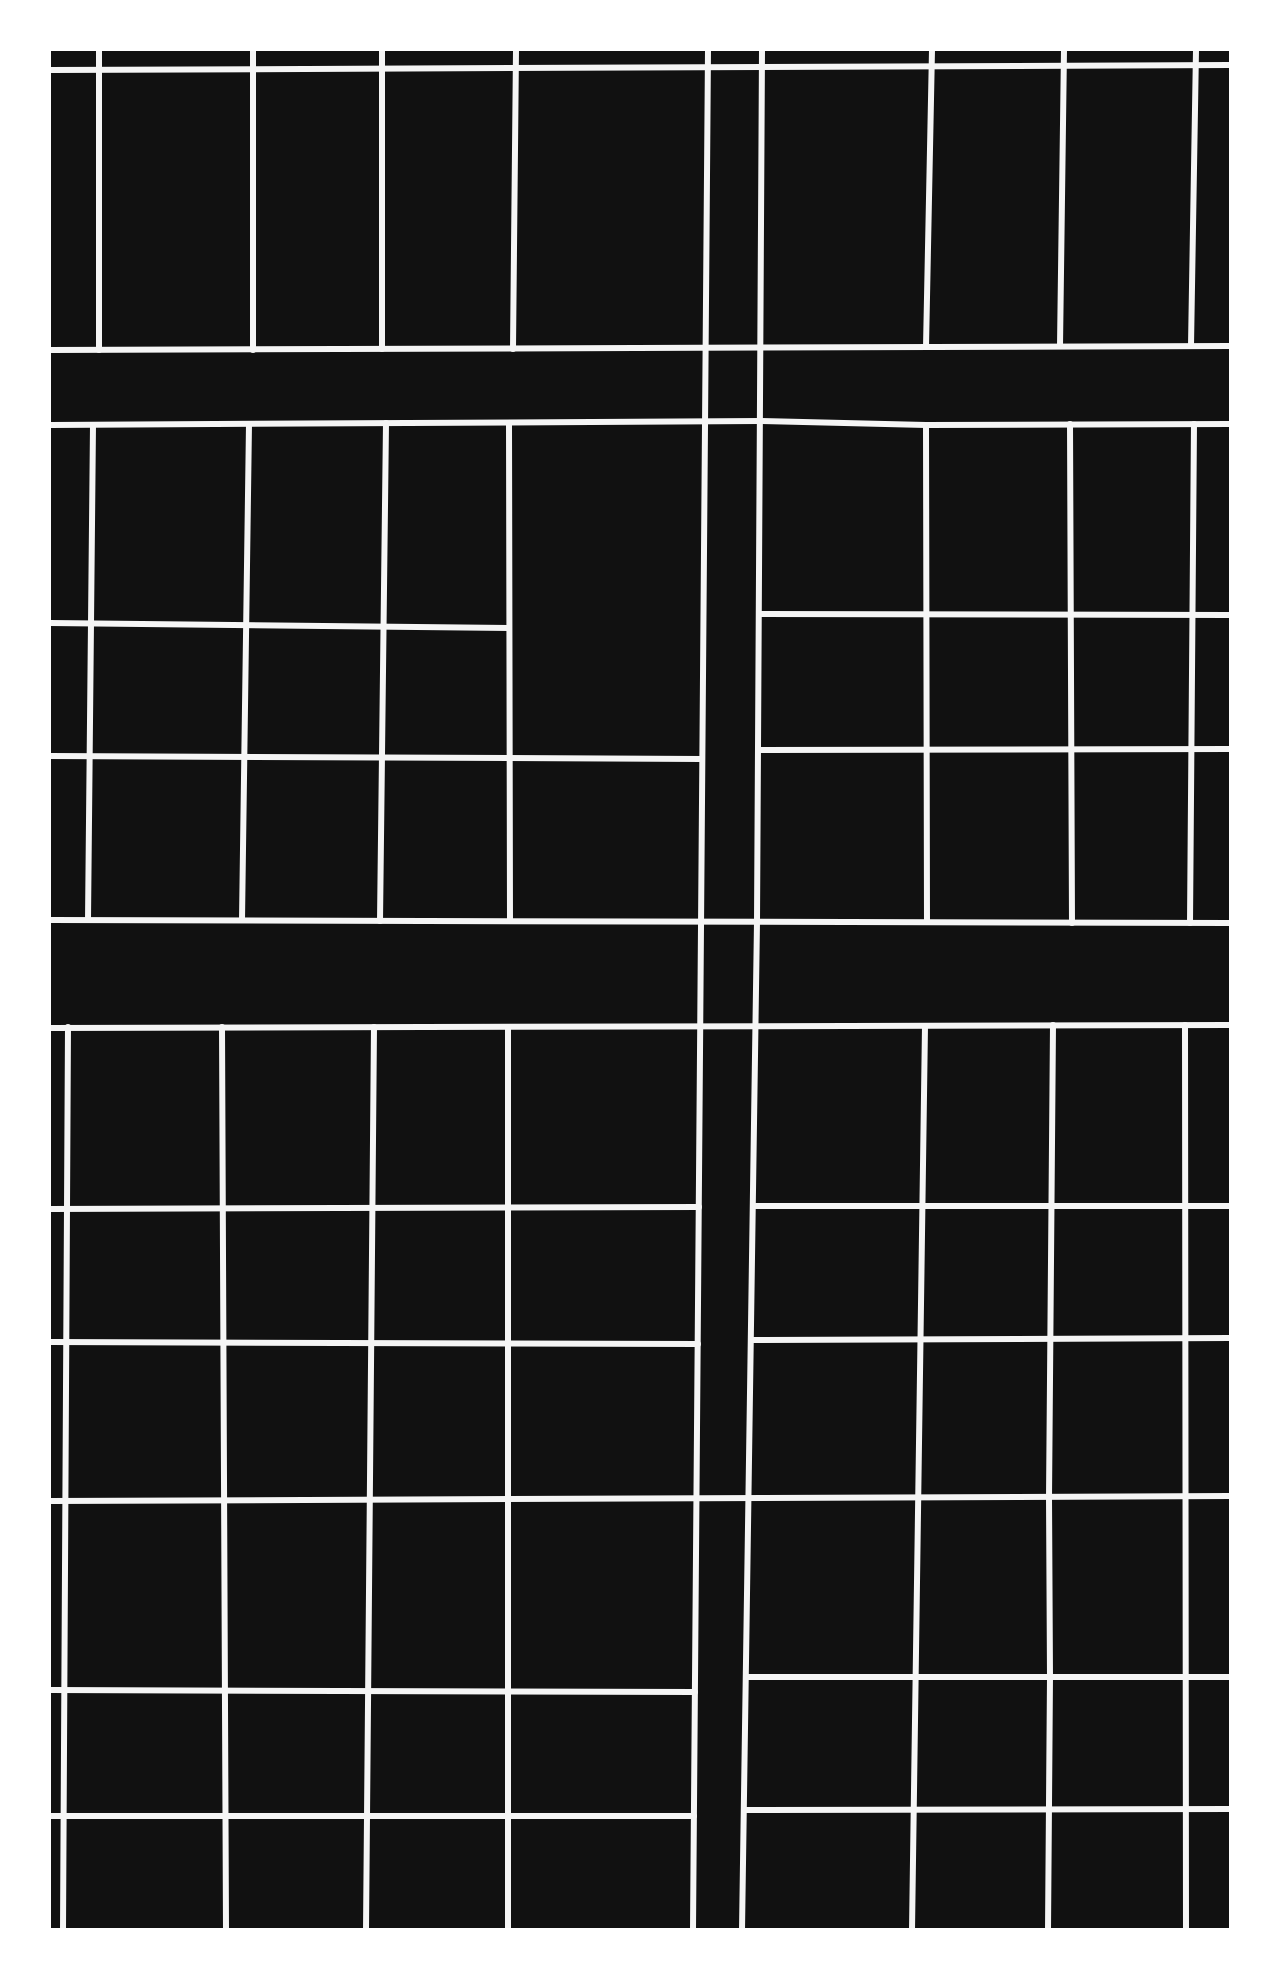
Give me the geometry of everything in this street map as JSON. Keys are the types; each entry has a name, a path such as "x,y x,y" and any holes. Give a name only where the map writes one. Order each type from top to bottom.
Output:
{"street":[{"path":"99,50 99,350"},
{"path":"252,50 254,350"},
{"path":"382,50 382,349"},
{"path":"513,349 516,50"},
{"path":"693,1929 708,50"},
{"path":"742,1929 757,922 762,50"},
{"path":"926,346 932,50"},
{"path":"1060,346 1064,50"},
{"path":"1191,346 1196,50"},
{"path":"50,70 1230,65"},
{"path":"50,350 1230,346"},
{"path":"50,425 760,421 926,425 1230,424"},
{"path":"380,921 386,423"},
{"path":"509,423 510,921"},
{"path":"242,920 249,424"},
{"path":"1070,424 1072,923"},
{"path":"1190,923 1194,424"},
{"path":"88,920 93,425"},
{"path":"926,425 927,922"},
{"path":"759,614 1230,615"},
{"path":"50,623 509,628"},
{"path":"758,750 1230,749"},
{"path":"50,756 702,759"},
{"path":"50,920 1230,923"},
{"path":"1048,1929 1053,1025"},
{"path":"1185,1025 1186,1929"},
{"path":"50,1028 1230,1025"},
{"path":"912,1929 925,1026"},
{"path":"222,1027 226,1929"},
{"path":"366,1929 374,1027"},
{"path":"508,1027 508,1929"},
{"path":"63,1929 68,1028"},
{"path":"753,1206 1230,1206"},
{"path":"50,1209 699,1207"},
{"path":"751,1340 1230,1338"},
{"path":"50,1342 698,1344"},
{"path":"50,1501 1230,1496"},
{"path":"746,1677 1230,1677"},
{"path":"50,1690 695,1692"},
{"path":"744,1810 1230,1809"},
{"path":"50,1816 694,1815"}]}
